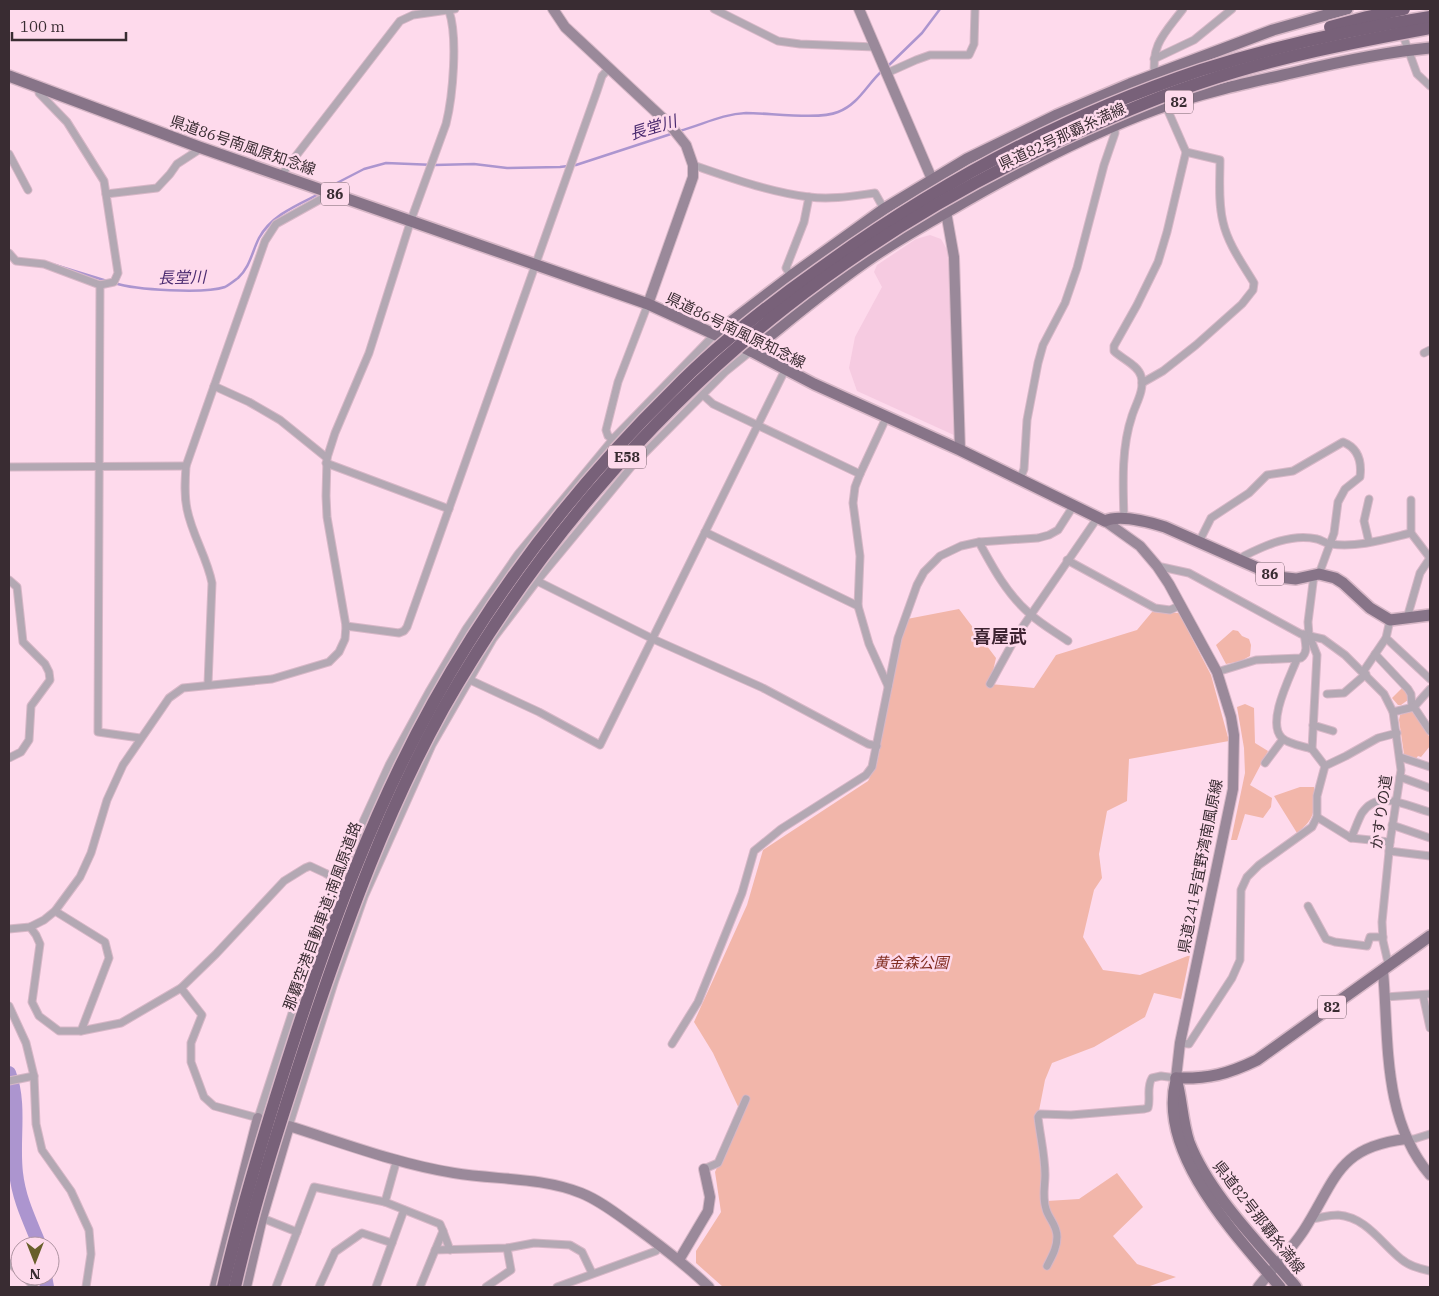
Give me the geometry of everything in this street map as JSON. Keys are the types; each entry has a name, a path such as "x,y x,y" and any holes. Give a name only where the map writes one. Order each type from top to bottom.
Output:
{"highway":[{"path":"1263,58 1328,28 1404,9"},
{"name":"那覇空港自動車道;南風原道路","path":"235,1287 265,1174 296,1075 359,890 382,832 410,773 443,710 478,650 511,601 594,493 685,396 787,306 856,256 978,181 1099,122 1263,58 1340,33 1430,17"},
{"name":"那覇空港自動車道;南風原道路","path":"223,1287 254,1170 319,964 348,884 372,828 432,704 468,644 539,541 584,486 675,387 724,343 778,299 850,246 911,206 979,167 1034,139 1144,91 1193,73 1263,58 1430,28"},
{"path":"1263,58 1430,36"}],"main road":[{"name":"県道82号那覇糸満線","path":"715,334 884,209 932,179 981,152 1057,115 1154,75 1272,30 1347,9"},
{"name":"県道82号那覇糸満線","path":"750,351 841,279 874,256 946,212 1047,156 1166,106 1222,90 1320,65 1430,48"},
{"name":"県道86号南風原知念線","path":"9,76 199,147 282,174 648,304 715,334 814,384 960,450 1101,519"},
{"name":"86","path":"1101,519 1124,519 1165,527 1278,577 1288,579 1326,575 1343,583 1370,608 1390,620"},
{"path":"1390,620 1430,615"},
{"name":"82","path":"1176,1078 1219,1076 1257,1060 1430,936"},
{"name":"県道82号那覇糸満線","path":"1176,1078 1172,1095 1173,1111 1182,1150 1190,1167 1218,1211 1272,1269 1296,1287"},
{"name":"県道82号那覇糸満線","path":"1272,1269 1280,1287"}],"street":[{"path":"553,9 565,27 670,125 686,145 693,165 693,178 618,382 606,430 608,436 613,439"},
{"path":"714,9 778,41 800,44 875,47"},
{"path":"859,9 946,212 954,257 960,450"},
{"path":"887,73 930,55 969,55 974,44 975,9"},
{"path":"1124,519 1124,480 1128,427 1142,383 1138,369 1119,356 1114,350 1114,346 1158,262 1186,152 1154,75 1156,46 1183,9"},
{"path":"1154,59 1194,40 1232,9"},
{"path":"1394,9 1417,74 1430,86"},
{"path":"9,929 30,927 44,920 55,911 80,877 91,853 107,800 123,765 169,698 183,688 272,679 329,662 340,652 345,639 346,626 327,517 327,461 335,433 369,353 411,220 446,124 454,45 452,10 413,15 400,21 282,174"},
{"path":"346,626 399,633 408,627 602,76 609,68"},
{"path":"9,253 16,261 44,264 100,285 114,282 118,273 104,181 67,122 39,93 38,87"},
{"path":"1020,479 1024,468 1031,398 1043,345 1065,303 1077,268 1104,165 1115,133 1115,126"},
{"path":"106,194 157,188 177,164 197,151 199,147"},
{"path":"1142,383 1163,371 1196,345 1242,304 1253,290 1254,283 1232,246 1222,221 1220,160 1186,152"},
{"path":"9,154 28,190"},
{"path":"693,165 751,185 809,197 843,198 875,193 884,209"},
{"path":"208,684 212,584 209,570 187,511 185,494 186,466 265,241 276,224 330,192"},
{"path":"791,276 786,268 804,222 809,197"},
{"path":"100,285 98,732 140,738"},
{"path":"215,1287 258,1118 308,964 338,881 389,766 430,690 466,630 518,554 613,439 715,334"},
{"path":"246,1287 262,1218 335,980 364,897 432,745 493,639 537,581 632,466 725,372 750,351"},
{"path":"470,680 539,712 600,745 785,370"},
{"path":"214,386 249,402 280,420 327,461 449,509"},
{"path":"703,395 714,404 860,474"},
{"path":"887,416 860,474 855,487 853,503 860,556 858,606 869,644 888,686"},
{"path":"1199,542 1211,518 1249,493 1267,475 1293,471 1343,442 1352,445 1359,458 1360,477 1345,489 1338,502 1334,533 1316,575 1308,622 1306,653 1297,659 1256,660 1217,672"},
{"path":"9,467 186,466"},
{"path":"1369,499 1364,522 1369,542"},
{"path":"1407,618 1420,573 1430,560 1411,533 1411,500"},
{"path":"672,1044 698,1002 742,893 754,851 781,829 866,775 874,761 898,638 917,585 924,572 932,562 949,551 979,542 1038,538 1049,535 1058,530 1074,505"},
{"path":"990,684 1017,635 1067,560 1101,519"},
{"name":"県道241号宜野湾南風原線","path":"1101,519 1140,546 1157,566 1181,605 1217,672 1231,717 1234,735 1232,789 1180,1042 1176,1078"},
{"path":"705,532 858,606"},
{"path":"1242,560 1244,556 1265,545 1288,539 1318,539 1330,544 1369,542 1411,533"},
{"path":"979,542 995,572 1009,592 1031,615 1068,641"},
{"path":"1067,560 1155,608 1170,610 1181,605"},
{"name":"かすりの道","path":"1157,566 1189,573 1223,590 1268,617 1307,634 1323,638 1345,655 1384,694 1392,712 1400,757 1400,777 1392,825 1382,922 1386,968"},
{"path":"9,580 17,587 23,642 45,664 50,680 31,706 29,740 21,752 9,758"},
{"path":"537,581 653,639 763,688 868,744 877,746"},
{"path":"1327,694 1344,693 1364,673 1386,638 1390,620"},
{"path":"1307,634 1318,655 1312,749"},
{"path":"1386,638 1430,679"},
{"path":"1375,654 1407,687 1411,694 1413,707 1430,731"},
{"path":"1297,659 1277,711 1277,730 1282,739 1312,749 1325,766"},
{"path":"1392,712 1413,707 1430,689"},
{"path":"1313,725 1334,731"},
{"path":"1180,1042 1189,1044 1232,978 1240,960 1241,890 1247,877 1259,865 1312,827 1318,817 1317,796 1325,766 1378,738 1397,733"},
{"path":"1265,763 1282,739"},
{"path":"1400,757 1430,767"},
{"path":"1400,777 1430,788"},
{"path":"1351,838 1363,812 1369,806 1379,801 1396,802 1430,812"},
{"path":"1318,817 1351,838 1390,842"},
{"path":"1392,825 1430,838"},
{"path":"1389,850 1430,856"},
{"path":"30,927 40,944 32,1002 38,1016 59,1031 81,1031 121,1023 181,988 216,954 284,881 310,866 338,881"},
{"path":"1308,906 1326,939 1367,946 1370,937 1383,937"},
{"path":"55,911 105,942 109,958 81,1031"},
{"path":"1386,968 1385,997 1393,1096 1406,1139 1430,1175"},
{"path":"181,988 202,1015 191,1043 191,1062 204,1097 214,1106 258,1118"},
{"path":"1385,997 1427,995 1430,1028"},
{"path":"9,1006 26,1043 34,1076 36,1124 42,1150 71,1191 89,1230 91,1254 86,1287"},
{"path":"9,1080 34,1076"},
{"path":"1048,1266 1056,1250 1057,1234 1055,1225 1046,1210 1043,1190 1045,1176 1038,1117 1040,1114 1071,1115 1148,1108 1148,1086 1152,1078 1161,1076 1176,1078"},
{"path":"680,1260 708,1211 710,1197 704,1169 718,1163 746,1099"},
{"path":"289,1126 397,1160 453,1173 544,1183 569,1189 604,1205 680,1260 709,1287"},
{"path":"1258,1287 1302,1232 1328,1185 1342,1167 1359,1153 1376,1144 1414,1139 1430,1134"},
{"path":"385,1202 397,1160"},
{"path":"276,1287 314,1188 385,1202 440,1224 450,1250"},
{"path":"376,1287 404,1210"},
{"path":"1310,1219 1338,1215 1354,1220 1368,1227 1402,1260 1417,1268 1430,1271"},
{"path":"262,1218 298,1232"},
{"path":"420,1287 443,1231"},
{"path":"319,1287 335,1252 362,1233 392,1242"},
{"path":"435,1250 507,1248 534,1242 570,1245 582,1252 592,1273"},
{"path":"557,1287 656,1251 660,1245"},
{"path":"486,1287 511,1270 507,1248"}],"shaded area":[{"path":"930,235 941,239 949,253 956,436 857,391 849,368 855,337 882,287 874,272 877,265 916,239"}],"green space":[{"name":"黄金森公園","path":"959,609 996,658 990,684 1034,688 1056,655 1137,630 1152,612 1179,613 1211,675 1229,741 1129,759 1127,801 1107,811 1099,854 1102,878 1094,890 1083,937 1103,970 1140,975 1190,955 1181,999 1154,993 1145,1017 1094,1047 1052,1063 1045,1080 1036,1126 1047,1201 1079,1199 1117,1173 1143,1207 1113,1236 1137,1264 1176,1277 1147,1287 723,1287 696,1263 696,1251 721,1212 715,1172 742,1115 713,1053 694,1022 747,905 763,850 868,781 877,763 896,661 907,619"},
{"path":"1233,630 1238,631 1242,636 1249,639 1251,645 1250,656 1241,661 1226,664 1216,645"},
{"path":"1404,686 1407,691 1408,700 1398,705 1392,698"},
{"path":"1245,704 1254,708 1255,743 1268,751 1250,785 1272,798 1271,807 1263,818 1245,814 1237,840 1231,840 1245,773 1244,748 1237,707"},
{"path":"1410,711 1416,714 1430,738 1430,746 1421,757 1418,756 1415,760 1404,754 1399,720 1400,715"},
{"path":"1300,787 1314,787 1314,807 1308,823 1297,833 1274,796"}],"waterway":[{"name":"長堂川","path":"887,67 922,33 940,9"},
{"name":"長堂川","path":"679,131 737,114 819,116 838,112 852,104 883,70"},
{"name":"長堂川","path":"333,185 364,169 386,163 474,164 507,168 576,165 674,133"},
{"name":"長堂川","path":"114,283 138,288 170,290 202,290 225,287 242,274 264,230 284,212 317,195"},
{"name":"長堂川","path":"55,265 107,281"},
{"path":"9,1073 15,1097 17,1183 25,1210 36,1236"}],"district":[{"name":"喜屋武","path":"1000,636"}]}
